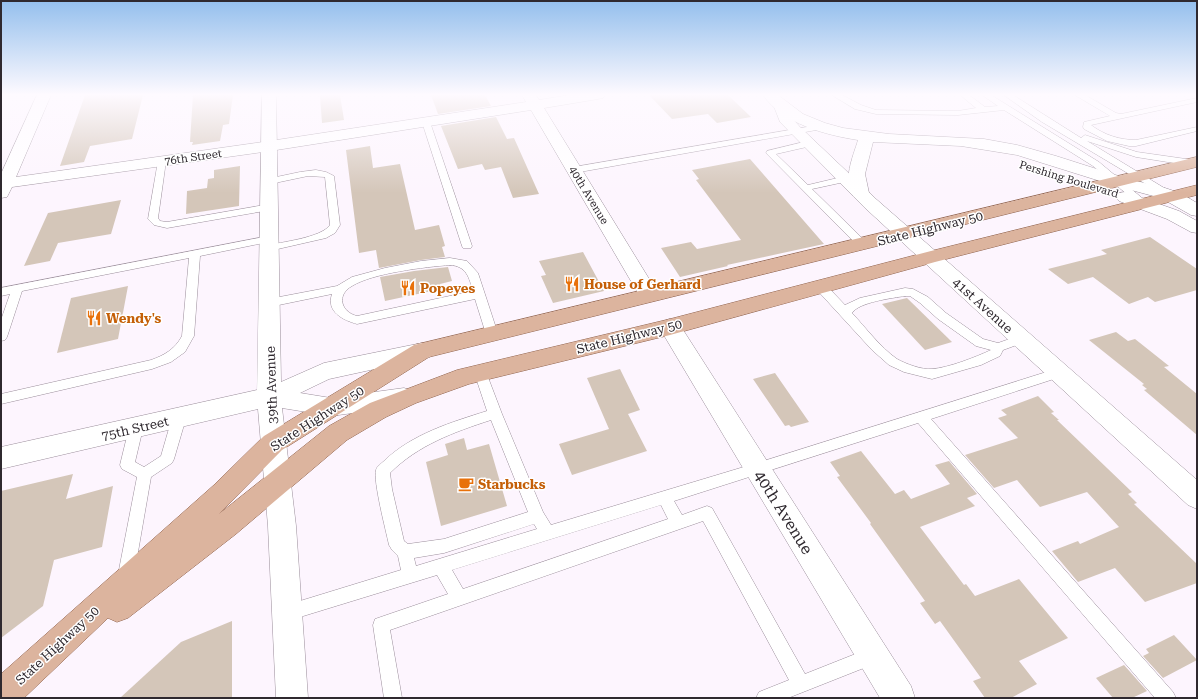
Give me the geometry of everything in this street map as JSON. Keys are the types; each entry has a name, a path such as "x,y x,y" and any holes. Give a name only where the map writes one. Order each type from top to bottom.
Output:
{"main road":[{"name":"State Highway 50","path":"6,690 223,493 273,443 422,351 1195,162"},
{"name":"State Highway 50","path":"6,690 226,525 338,433 378,410 408,397 480,372 670,327 1197,190"}],"street":[{"path":"2,187 29,128"},
{"name":"39th Avenue","path":"270,128 269,398 282,526 292,698"},
{"name":"76th Street","path":"2,187 162,161 389,128"},
{"name":"40th Avenue","path":"549,128 649,295"},
{"name":"41st Avenue","path":"793,128 853,186 931,258 1197,497"},
{"name":"Pershing Boulevard","path":"820,128 842,140 866,142 899,140 973,143 999,146 1046,157 1116,181 1148,188 1173,196 1197,211"},
{"path":"853,186 857,180 857,174 866,142"},
{"name":"Pershing Boulevard","path":"866,142 882,150 996,159 1045,170 1096,186 1145,204 1173,215 1197,228"},
{"name":"40th Avenue","path":"670,327 899,698"},
{"name":"75th Street","path":"1,458 269,398 324,372 422,351"},
{"name":"75th Street","path":"269,398 331,407 408,397"}],"lane":[{"path":"428,128 467,246"},
{"path":"818,128 770,153 862,244"},
{"path":"1037,128 1096,164 1133,196 1145,204"},
{"path":"1058,128 1173,196"},
{"path":"1063,128 1083,137 1122,150 1150,157 1195,162"},
{"path":"1088,128 1114,141 1126,144 1197,129"},
{"path":"574,170 802,137"},
{"path":"162,161 154,219 157,222 167,225 270,207"},
{"path":"1,292 195,254 322,236 331,231 335,225 329,176 323,173 314,173 270,181"},
{"path":"806,188 853,186"},
{"path":"1,399 152,364 167,359 181,349 188,336 195,254"},
{"path":"269,303 339,289 360,278 447,260 468,266 473,273 492,334"},
{"path":"821,287 876,347 893,362 914,370 932,374 977,362 996,353 998,347"},
{"path":"1,337 18,288"},
{"path":"339,289 336,296 338,310 348,319 358,320 479,294"},
{"path":"846,313 850,308 860,302 905,292 914,293 980,343 998,347 1021,339"},
{"path":"480,372 495,414 537,516 547,533"},
{"path":"286,614 757,469 1059,373"},
{"path":"495,414 437,434 392,461 383,471 396,545 406,552 444,546 537,516"},
{"path":"921,417 1167,698"},
{"path":"125,582 145,474 167,459 179,418"},
{"path":"136,428 127,465 145,474"},
{"path":"664,497 678,523"},
{"path":"393,698 381,625 707,513 800,683"},
{"path":"406,552 410,576"},
{"path":"441,566 460,599"},
{"path":"765,698 800,683 873,656"}],"building":[{"path":"74,128 135,128 132,139 90,146 84,162 60,166"},
{"path":"191,128 223,128 220,141 192,145 193,142 190,142"},
{"path":"442,128 501,128 507,139 514,138 539,194 513,198 501,167 485,170 482,164 458,169"},
{"path":"370,146 373,168 400,164 415,230 439,225 445,246 442,247 445,257 379,268 376,250 359,253 346,150"},
{"path":"750,159 824,244 680,277 661,248 691,242 697,249 741,240 696,180 699,179 692,170"},
{"path":"240,166 239,206 186,214 187,191 207,188 208,179 214,178 214,170"},
{"path":"121,200 111,234 58,243 50,261 24,266 48,213"},
{"path":"1150,237 1197,269 1197,290 1155,302 1148,297 1129,304 1093,277 1068,284 1048,269 1107,254 1101,250"},
{"name":"House of Gerhard","path":"583,252 604,291 553,303 541,276 546,275 539,261"},
{"name":"Popeyes","path":"448,267 452,281 440,284 441,289 385,301 380,277"},
{"name":"Wendy's","path":"128,286 118,339 57,353 71,298"},
{"path":"907,298 952,342 925,350 882,304"},
{"path":"1116,332 1128,341 1135,339 1169,366 1164,367 1197,394 1197,435 1144,390 1147,389 1142,385 1144,384 1089,340"},
{"path":"620,369 640,410 628,414 647,451 572,475 559,444 609,429 587,378"},
{"path":"775,373 809,422 791,427 789,425 785,426 753,379"},
{"path":"1038,396 1054,412 1051,413 1059,420 1057,420 1132,492 1128,494 1137,503 1134,504 1197,564 1197,583 1145,602 1115,568 1078,582 1052,551 1078,541 1080,544 1119,527 1087,492 1040,507 1017,480 994,488 965,455 1018,438 998,418 1007,415 1001,410"},
{"name":"Starbucks","path":"464,438 467,450 489,444 507,506 441,526 426,462 448,455 445,444"},
{"path":"861,451 895,494 904,490 911,499 950,484 935,465 949,461 977,494 967,498 975,506 920,527 964,585 966,584 975,596 1019,579 1068,638 1019,661 1037,684 1011,698 985,698 973,681 981,678 940,621 935,624 920,603 925,601 837,477 840,476 830,462"},
{"path":"73,474 66,499 113,486 102,547 54,560 43,606 1,638 1,491"},
{"path":"232,621 232,698 120,698 181,642"},
{"path":"1174,635 1197,660 1163,678 1143,656 1149,653 1146,649"},
{"path":"1124,665 1147,691 1132,698 1113,698 1096,678"}],"place":[{"name":"House of Gerhard","path":"572,284"},
{"name":"Popeyes","path":"408,288"},
{"name":"Wendy's","path":"94,318"},
{"name":"Starbucks","path":"466,484"}]}
